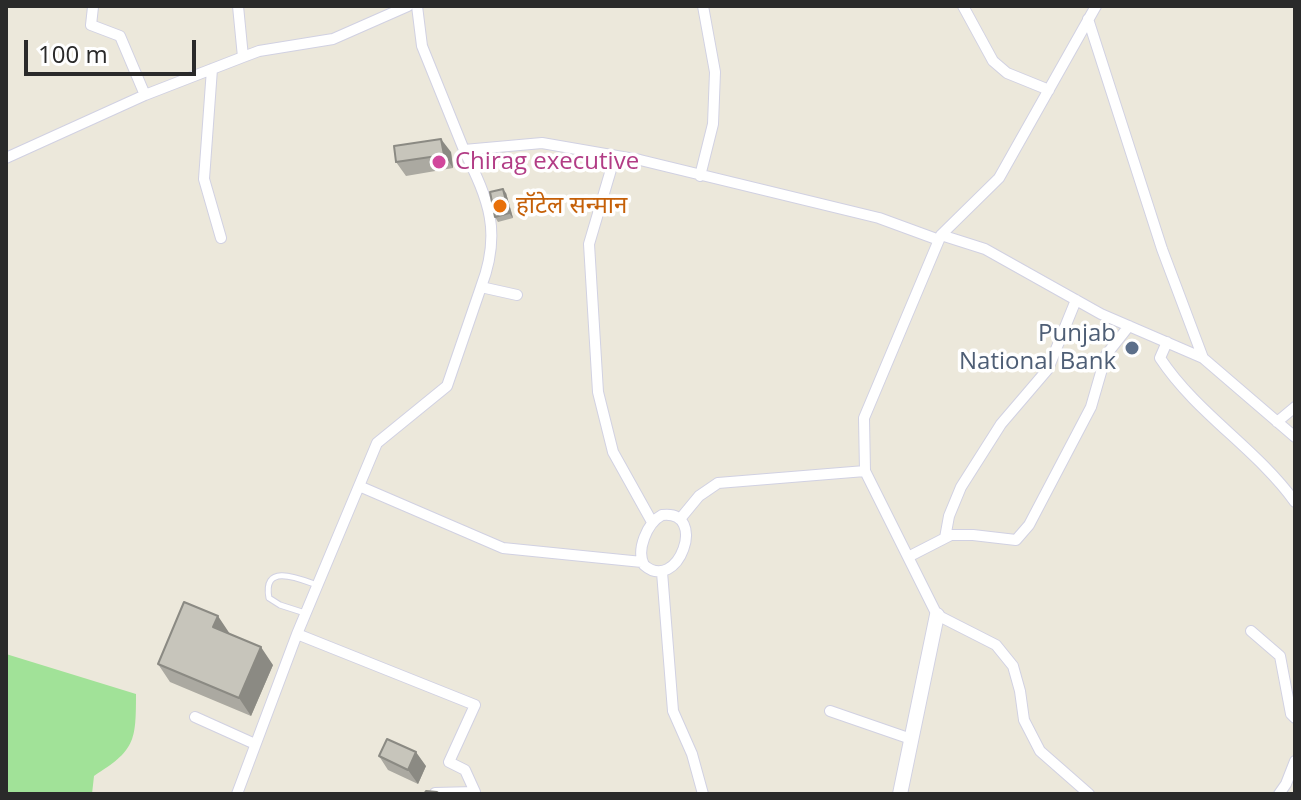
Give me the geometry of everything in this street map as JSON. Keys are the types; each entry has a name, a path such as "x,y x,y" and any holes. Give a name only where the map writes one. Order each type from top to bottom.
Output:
{"street":[{"path":"238,6 243,57"},
{"path":"6,158 145,95 243,57 259,51 333,39 408,6"},
{"path":"237,794 297,634 377,443 447,386 489,265 493,229 484,196 422,46 417,6"},
{"path":"700,176 713,124 715,72 703,6"},
{"path":"963,6 993,61 1007,73 1049,90"},
{"path":"1089,794 1040,751 1024,720 1013,666 996,645 937,615 865,471 864,418 940,238 999,178 1096,6"},
{"path":"93,7 91,25 120,36 145,95"},
{"path":"1088,19 1162,249 1203,358"},
{"path":"212,69 204,179 221,238"},
{"path":"464,150 542,143 640,160 879,218 985,249 1076,300 1203,358 1295,437"},
{"path":"615,156 589,244 598,392 613,452 652,522"},
{"path":"481,287 517,295"},
{"path":"945,538 949,516 961,487 1001,424 1048,369 1076,300"},
{"path":"908,557 951,535 1016,540 1029,525 1091,407 1106,355 1129,326"},
{"path":"1167,342 1160,358 1172,376 1208,416 1280,481 1295,502"},
{"path":"1277,422 1295,407"},
{"path":"680,519 699,496 718,483 865,471"},
{"path":"359,486 503,548 642,562 651,570 662,572 676,564 688,536 680,519 666,514 652,522 640,550 642,562"},
{"path":"662,572 673,711 692,754 703,794"},
{"path":"900,794 937,615"},
{"path":"1251,631 1280,656 1291,714 1295,718"},
{"path":"297,634 475,705 449,762 465,770 475,792 435,793"},
{"path":"830,711 911,739"},
{"path":"195,717 255,744"},
{"path":"1279,794 1295,761"}],"lane":[{"path":"306,613 280,605 269,598 268,591 273,579 279,575 291,575 317,585"}],"green space":[{"path":"6,654 136,694 134,734 118,759 94,776 92,794 6,794"}],"building":[{"path":"441,139 444,155 396,162 394,146"},
{"path":"503,189 509,213 495,217 490,192"},
{"path":"184,602 218,616 213,627 261,647 239,698 158,664"},
{"path":"387,739 416,752 408,770 379,756"}],"place":[{"name":"Chirag executive","path":"439,162"},
{"name":"हॉटेल सन्मान","path":"500,206"},
{"name":"Punjab National Bank","path":"1132,348"}]}
